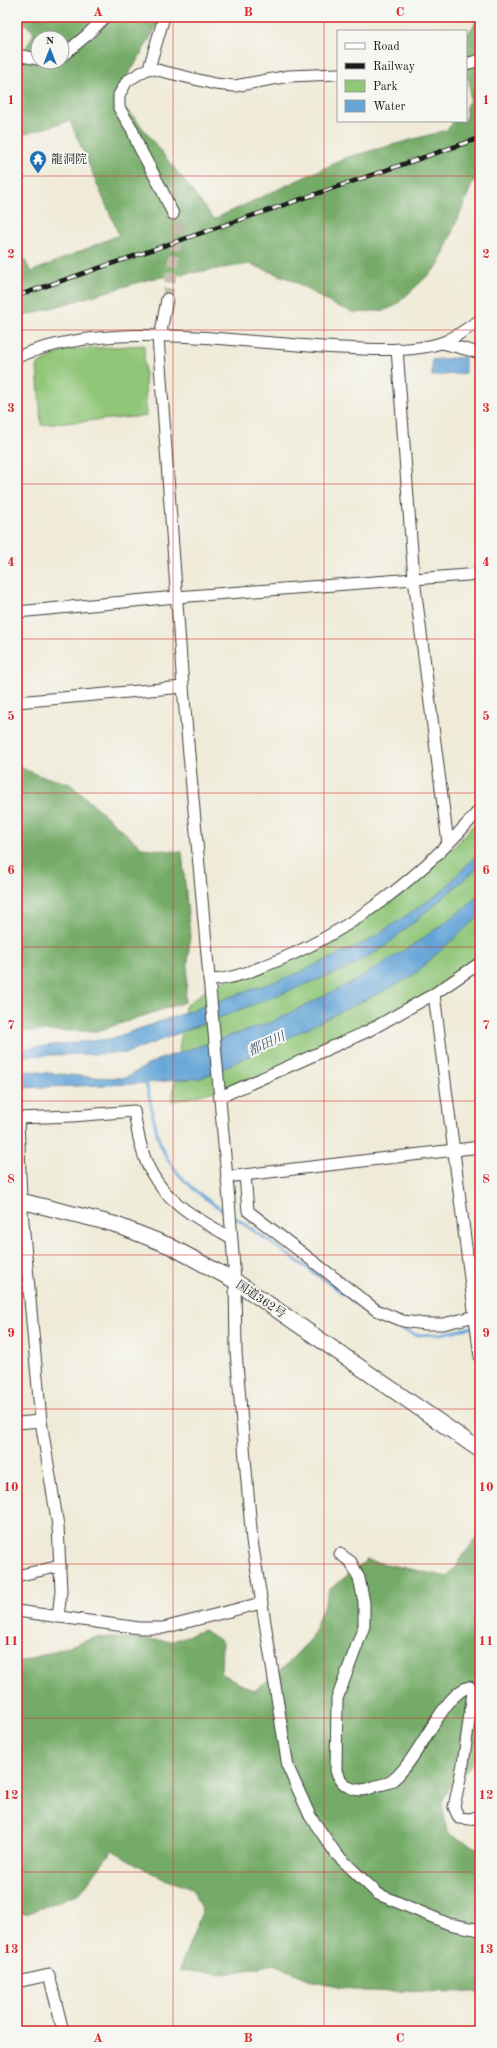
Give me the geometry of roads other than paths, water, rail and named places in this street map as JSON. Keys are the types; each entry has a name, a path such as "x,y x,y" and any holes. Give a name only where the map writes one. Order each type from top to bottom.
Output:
{"highway":[{"name":"国道362号","path":"19,1200 114,1224 170,1246 235,1281 480,1450"}],"street":[{"path":"70,49 105,17"},
{"path":"164,17 149,68 127,81 119,95 119,108 132,129 138,145 162,188 173,214"},
{"path":"17,55 30,57"},
{"path":"467,64 480,60"},
{"path":"149,68 215,84 234,86 289,76 337,74"},
{"path":"167,299 162,332 158,337 183,687 229,1200 230,1231 235,1281 236,1360 252,1540 288,1767 310,1816 337,1855 378,1894 449,1924 480,1930"},
{"path":"17,358 58,344 89,339 158,337 237,340 306,347 419,348 442,343 460,334 477,322 480,312"},
{"path":"442,343 480,353"},
{"path":"397,349 414,579 448,843"},
{"path":"17,612 176,597 480,574"},
{"path":"17,702 183,687"},
{"path":"209,980 245,973 279,961 313,944 350,922 396,890 448,843 480,809"},
{"path":"219,1093 368,1031 434,994 480,963"},
{"path":"434,994 480,1357"},
{"path":"58,1617 61,1591 58,1526 41,1422 19,1200 17,1118 73,1116 134,1111 139,1141 151,1173 170,1198 201,1221 230,1231"},
{"path":"227,1177 480,1147"},
{"path":"245,1175 248,1211 376,1310 403,1320 424,1324 443,1324 476,1316"},
{"path":"17,1423 41,1422"},
{"path":"340,1554 351,1562 359,1578 364,1602 364,1626 337,1699 336,1771 340,1782 350,1788 363,1790 390,1782 413,1759 427,1735 455,1695 464,1687 470,1687 473,1692 463,1764 454,1807 459,1818 470,1819 480,1816"},
{"path":"17,1574 21,1575 60,1566"},
{"path":"17,1611 139,1628 164,1628 261,1603"},
{"path":"17,1982 49,1975 63,2031"}],"water":[{"path":"465,357 465,373 432,376 432,360"},
{"path":"480,851 480,866 383,948 348,968 127,1053 17,1056 17,1049 110,1039 296,974 368,941 440,893"},
{"name":"都田川","path":"480,893 480,915 411,977 269,1047 201,1078 133,1084 17,1088 17,1070 90,1077 125,1078 157,1060 272,1022 356,980 416,943 465,908"}],"waterway":[{"path":"145,1080 159,1140 167,1158 189,1185 207,1200 226,1212"},
{"path":"233,1216 387,1324 416,1335 440,1334 474,1327"}],"tunnel":[{"path":"167,299 179,228 173,214"}],"railway":[{"path":"17,296 480,138"}],"place":[{"name":"龍洞院","path":"38,174"}]}
